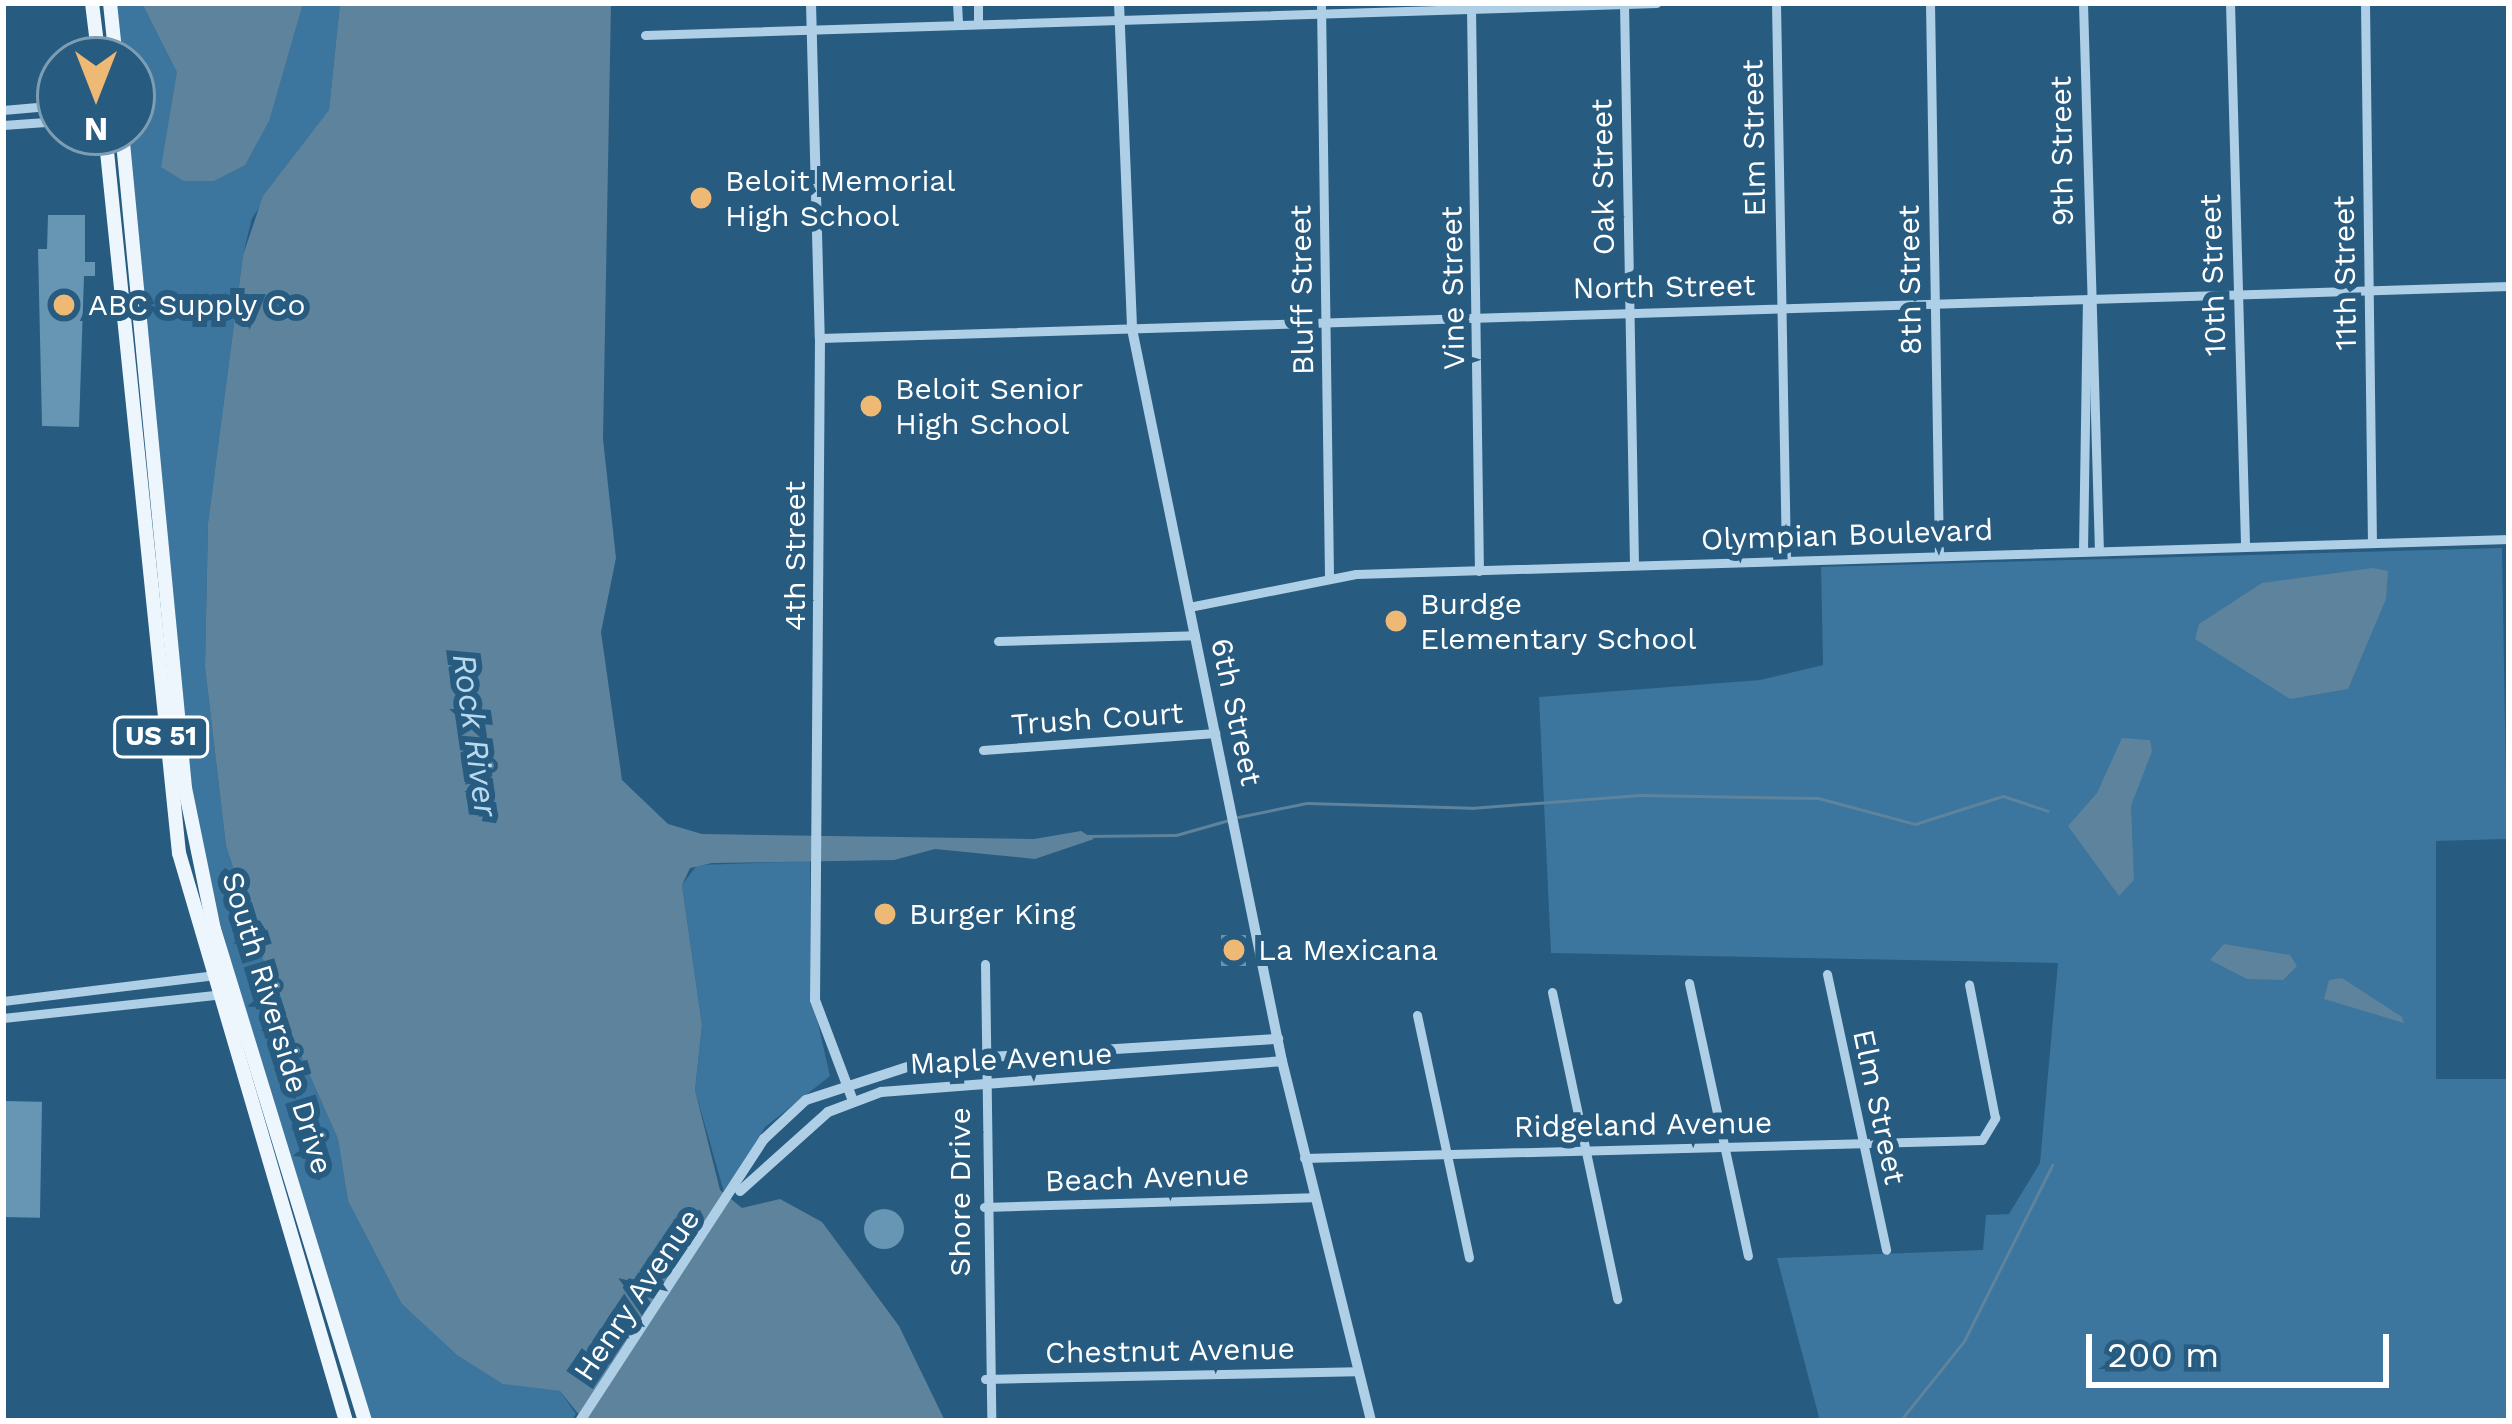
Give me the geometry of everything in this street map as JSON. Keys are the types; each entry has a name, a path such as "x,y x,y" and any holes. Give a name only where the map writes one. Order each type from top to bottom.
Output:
{"main road":[{"path":"92,3 95,36"},
{"path":"110,3 113,36"},
{"name":"South Riverside Drive","path":"107,156 164,762 219,974 233,992 365,1421"},
{"name":"South Riverside Drive","path":"124,156 178,741 219,974 217,995 308,1271 346,1421"}],"street":[{"name":"4th Street","path":"811,3 820,338 815,1000 854,1101"},
{"path":"958,3 958,25"},
{"path":"978,3 978,24"},
{"name":"6th Street","path":"1119,3 1132,329 1282,1061 1371,1421"},
{"name":"Oak Street","path":"1624,3 1634,566"},
{"path":"645,35 1321,9 1656,3"},
{"name":"Elm Street","path":"1776,3 1786,560"},
{"name":"8th Street","path":"1930,3 1939,556"},
{"name":"9th Street","path":"2083,3 2088,298 2099,551"},
{"name":"10th Street","path":"2230,3 2245,545"},
{"name":"11th Street","path":"2366,3 2372,542"},
{"name":"Vine Street","path":"1471,6 1479,572"},
{"name":"Bluff Street","path":"1321,9 1329,576"},
{"path":"3,110 36,107"},
{"path":"3,125 36,123"},
{"name":"North Street","path":"820,338 2509,286"},
{"name":"9th Street","path":"2084,551 2088,298"},
{"name":"Olympian Boulevard","path":"1189,607 1329,576 2509,539"},
{"path":"998,641 1196,634"},
{"name":"Trush Court","path":"983,750 1215,733"},
{"name":"Shore Drive","path":"985,964 985,1378 991,1421"},
{"path":"3,1001 219,974"},
{"name":"Elm Street","path":"1827,974 1886,1250"},
{"path":"1690,983 1748,1256"},
{"name":"Ridgeland Avenue","path":"1304,1158 1982,1140 1996,1118 1969,984"},
{"path":"3,1018 233,992"},
{"path":"1552,992 1617,1299"},
{"path":"1418,1015 1469,1257"},
{"name":"Maple Avenue","path":"734,1197 764,1139 806,1100 845,1082 912,1062 1278,1040"},
{"name":"Maple Avenue","path":"734,1197 795,1136 854,1101 984,1081 1282,1061"},
{"name":"Henry Avenue","path":"580,1421 734,1197"},
{"name":"Beach Avenue","path":"984,1207 1312,1197"},
{"name":"Chestnut Avenue","path":"985,1378 1356,1371"}],"shaded area":[{"path":"116,3 340,3 329,110 252,218 243,255 208,523 205,667 226,846 276,999 338,1139 348,1201 401,1303 503,1383 560,1391 576,1414 571,1421 371,1421 222,931 193,799 131,156 156,156 156,36 119,36"},
{"path":"2502,548 2507,839 2436,841 2436,1079 2509,1079 2509,1421 1820,1421 1777,1258 1983,1250 1986,1215 2009,1214 2040,1163 2058,963 1551,953 1539,697 1760,680 1823,665 1821,567"},
{"path":"810,861 810,988 830,1076 765,1127 725,1196 695,1090 702,1025 682,885 697,865"}],"water":[{"path":"142,3 303,3 269,121 245,165 214,181 184,181 161,167 177,72"},
{"name":"Rock River","path":"340,3 611,3 603,439 616,558 601,632 622,780 668,824 702,834 1034,839 1081,831 1094,839 1035,859 935,849 894,860 712,863 690,868 682,885 702,1025 695,1090 720,1190 742,1208 780,1199 822,1222 899,1326 945,1421 584,1421 560,1391 503,1384 457,1355 401,1303 348,1201 338,1139 276,999 226,846 205,667 208,523 243,255 263,196 329,110"},
{"path":"2373,568 2388,571 2386,599 2348,689 2290,699 2195,639 2199,624 2262,583"},
{"path":"2122,738 2150,740 2152,751 2131,806 2134,880 2119,896 2068,826 2097,793"},
{"path":"2224,944 2290,955 2297,966 2283,980 2247,979 2210,960"},
{"path":"2342,978 2402,1017 2404,1023 2324,999 2329,980"}],"building":[{"name":"ABC Supply Co","path":"48,215 85,215 85,262 95,262 95,276 84,276 79,427 42,426 38,249 47,249"},
{"name":"La Mexicana","path":"1221,935 1246,935 1246,966 1221,966"},
{"path":"3,1101 42,1102 40,1218 3,1217"},
{"path":"884,1209 898,1215 904,1229 898,1243 884,1249 870,1243 864,1229 870,1215"}],"waterway":[{"path":"1238,817 1307,803 1471,808 1641,795 1818,798 1915,824 2003,796 2048,811"},
{"path":"1085,836 1176,835 1229,820"},
{"path":"1900,1421 1964,1341 2052,1165"}],"place":[{"name":"Beloit Memorial High School","path":"701,198"},
{"name":"ABC Supply Co","path":"64,305"},
{"name":"Beloit Senior High School","path":"871,406"},
{"name":"Burdge Elementary School","path":"1396,621"},
{"name":"Burger King","path":"885,914"},
{"name":"La Mexicana","path":"1234,950"}]}
